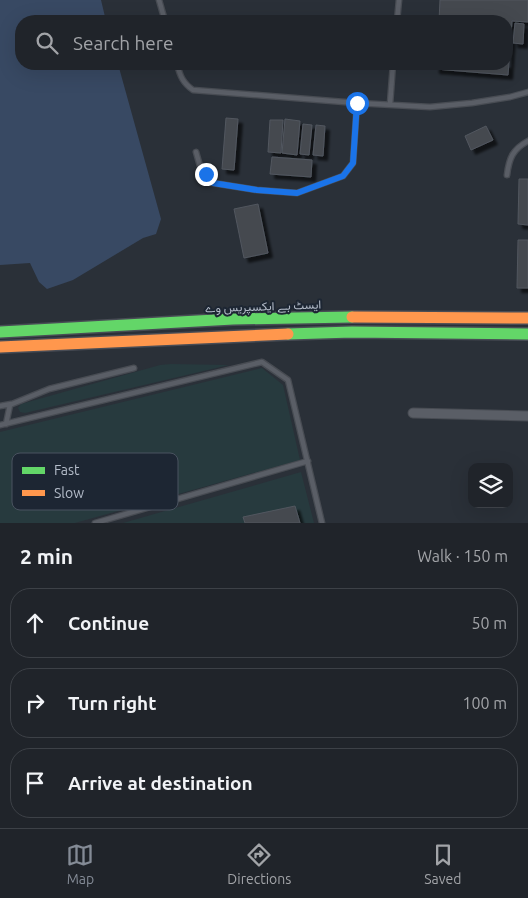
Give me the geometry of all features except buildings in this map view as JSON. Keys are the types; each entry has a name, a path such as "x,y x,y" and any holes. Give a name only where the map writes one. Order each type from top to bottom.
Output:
{"main road":[{"name":"ایسٹ بے ایکسپریس وے","path":"0,332 233,319 353,317 528,318"},
{"path":"0,347 254,334 352,332 528,334"}],"street":[{"path":"413,413 528,416"}],"lane":[{"path":"159,0 163,15"},
{"path":"398,15 399,0"},
{"path":"178,70 180,77 185,84 193,90 357,103 447,105 510,97 528,92"},
{"path":"390,104 393,70"},
{"path":"196,152 200,166 213,183 257,190 297,193 343,176 353,163 357,103"},
{"path":"507,175 510,157 514,150 528,141"},
{"path":"0,425 262,362 288,380 322,523"},
{"path":"0,406 12,404 49,389 134,368"},
{"path":"6,424 10,405 12,404"},
{"path":"178,499 308,461"},
{"path":"95,523 140,510"}],"green space":[{"path":"160,365 229,365 25,413 20,412 18,408 21,404"},
{"path":"262,368 283,385 300,460 178,494 178,453 12,453 12,510 121,510 75,523 0,523 0,432"},
{"path":"301,472 314,523 123,523 168,510 178,510 178,507"}],"water":[{"path":"0,0 101,0 105,15 15,15 15,70 120,70 161,219 156,234 143,238 73,280 47,289 39,282 30,263 0,265"}],"traffic: fast":[{"path":"0,332 233,319 352,317"},
{"path":"288,334 352,332 528,334"}],"traffic: slow":[{"path":"352,317 528,318"},
{"path":"0,347 288,334"}],"route":[{"path":"206,174 213,183 257,190 297,193 343,176 353,163 357,103"}]}
